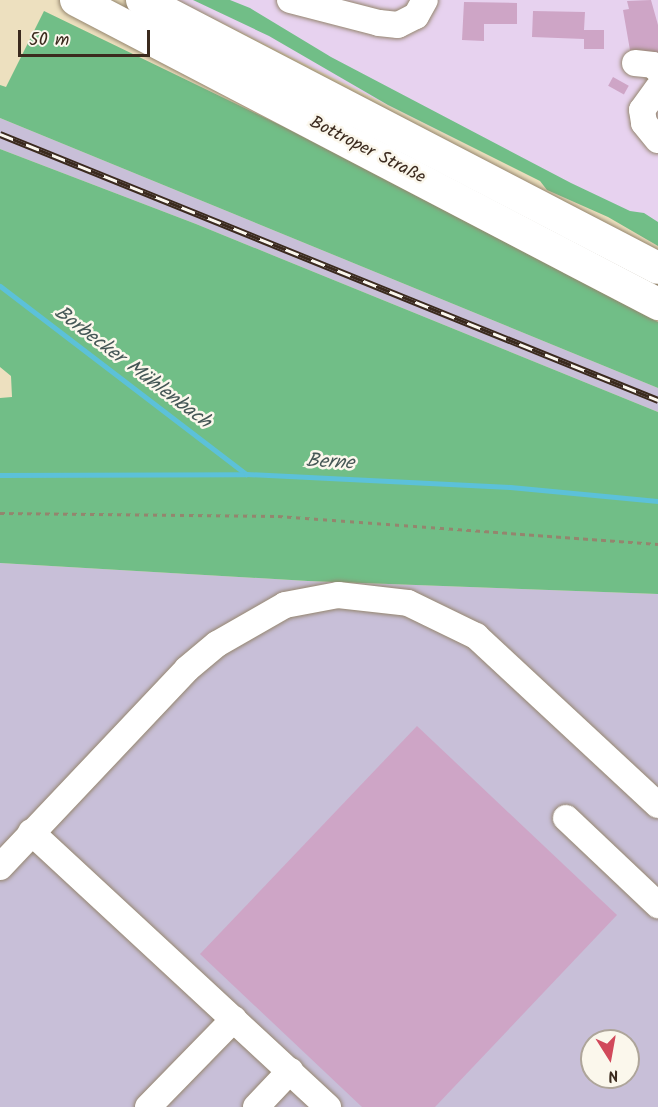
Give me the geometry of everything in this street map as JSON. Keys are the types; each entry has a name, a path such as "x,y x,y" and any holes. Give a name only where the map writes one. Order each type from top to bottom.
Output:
{"main road":[{"name":"Bottroper Straße","path":"76,0 658,304"},
{"name":"Bottroper Straße","path":"142,0 658,268"}],"street":[{"path":"291,0 373,10 398,25 410,21 425,0"},
{"path":"658,88 642,110 644,123 658,140"},
{"path":"0,867 31,832 217,644 285,605 338,595 408,603 476,636 658,805"},
{"path":"566,818 658,905"},
{"path":"31,832 328,1107"},
{"path":"148,1107 234,1019"},
{"path":"256,1107 290,1071"}],"path":[{"path":"0,513 278,516 658,544"}],"shaded area":[{"path":"176,0 658,0 658,236 448,135"},
{"path":"0,118 658,388 658,412 196,224 0,149"},
{"path":"0,563 308,581 658,594 658,1107 0,1107"}],"green space":[{"path":"193,0 230,0 250,8 331,57 571,183 630,211 644,213 658,222 658,246 608,217 547,190 540,181 388,105 269,36"},
{"path":"44,11 284,127 658,322 658,388 0,118 0,85 6,87"},
{"path":"0,149 196,224 658,412 658,594 308,581 0,563 0,398 12,397 11,376 0,367"}],"building":[{"path":"651,0 658,25 658,54 631,56 623,10 629,9 627,1"},
{"path":"464,2 517,3 517,24 484,24 484,41 462,40"},
{"path":"533,11 585,12 584,30 604,30 604,49 584,49 584,39 532,37"},
{"path":"613,77 629,86 624,94 608,86"},
{"path":"417,726 617,915 435,1107 362,1107 200,954"}],"waterway":[{"name":"Borbecker Mühlenbach","path":"0,286 246,474"},
{"name":"Berne","path":"0,475 246,474 510,487 658,501"}],"railway":[{"path":"0,134 658,400"}]}
